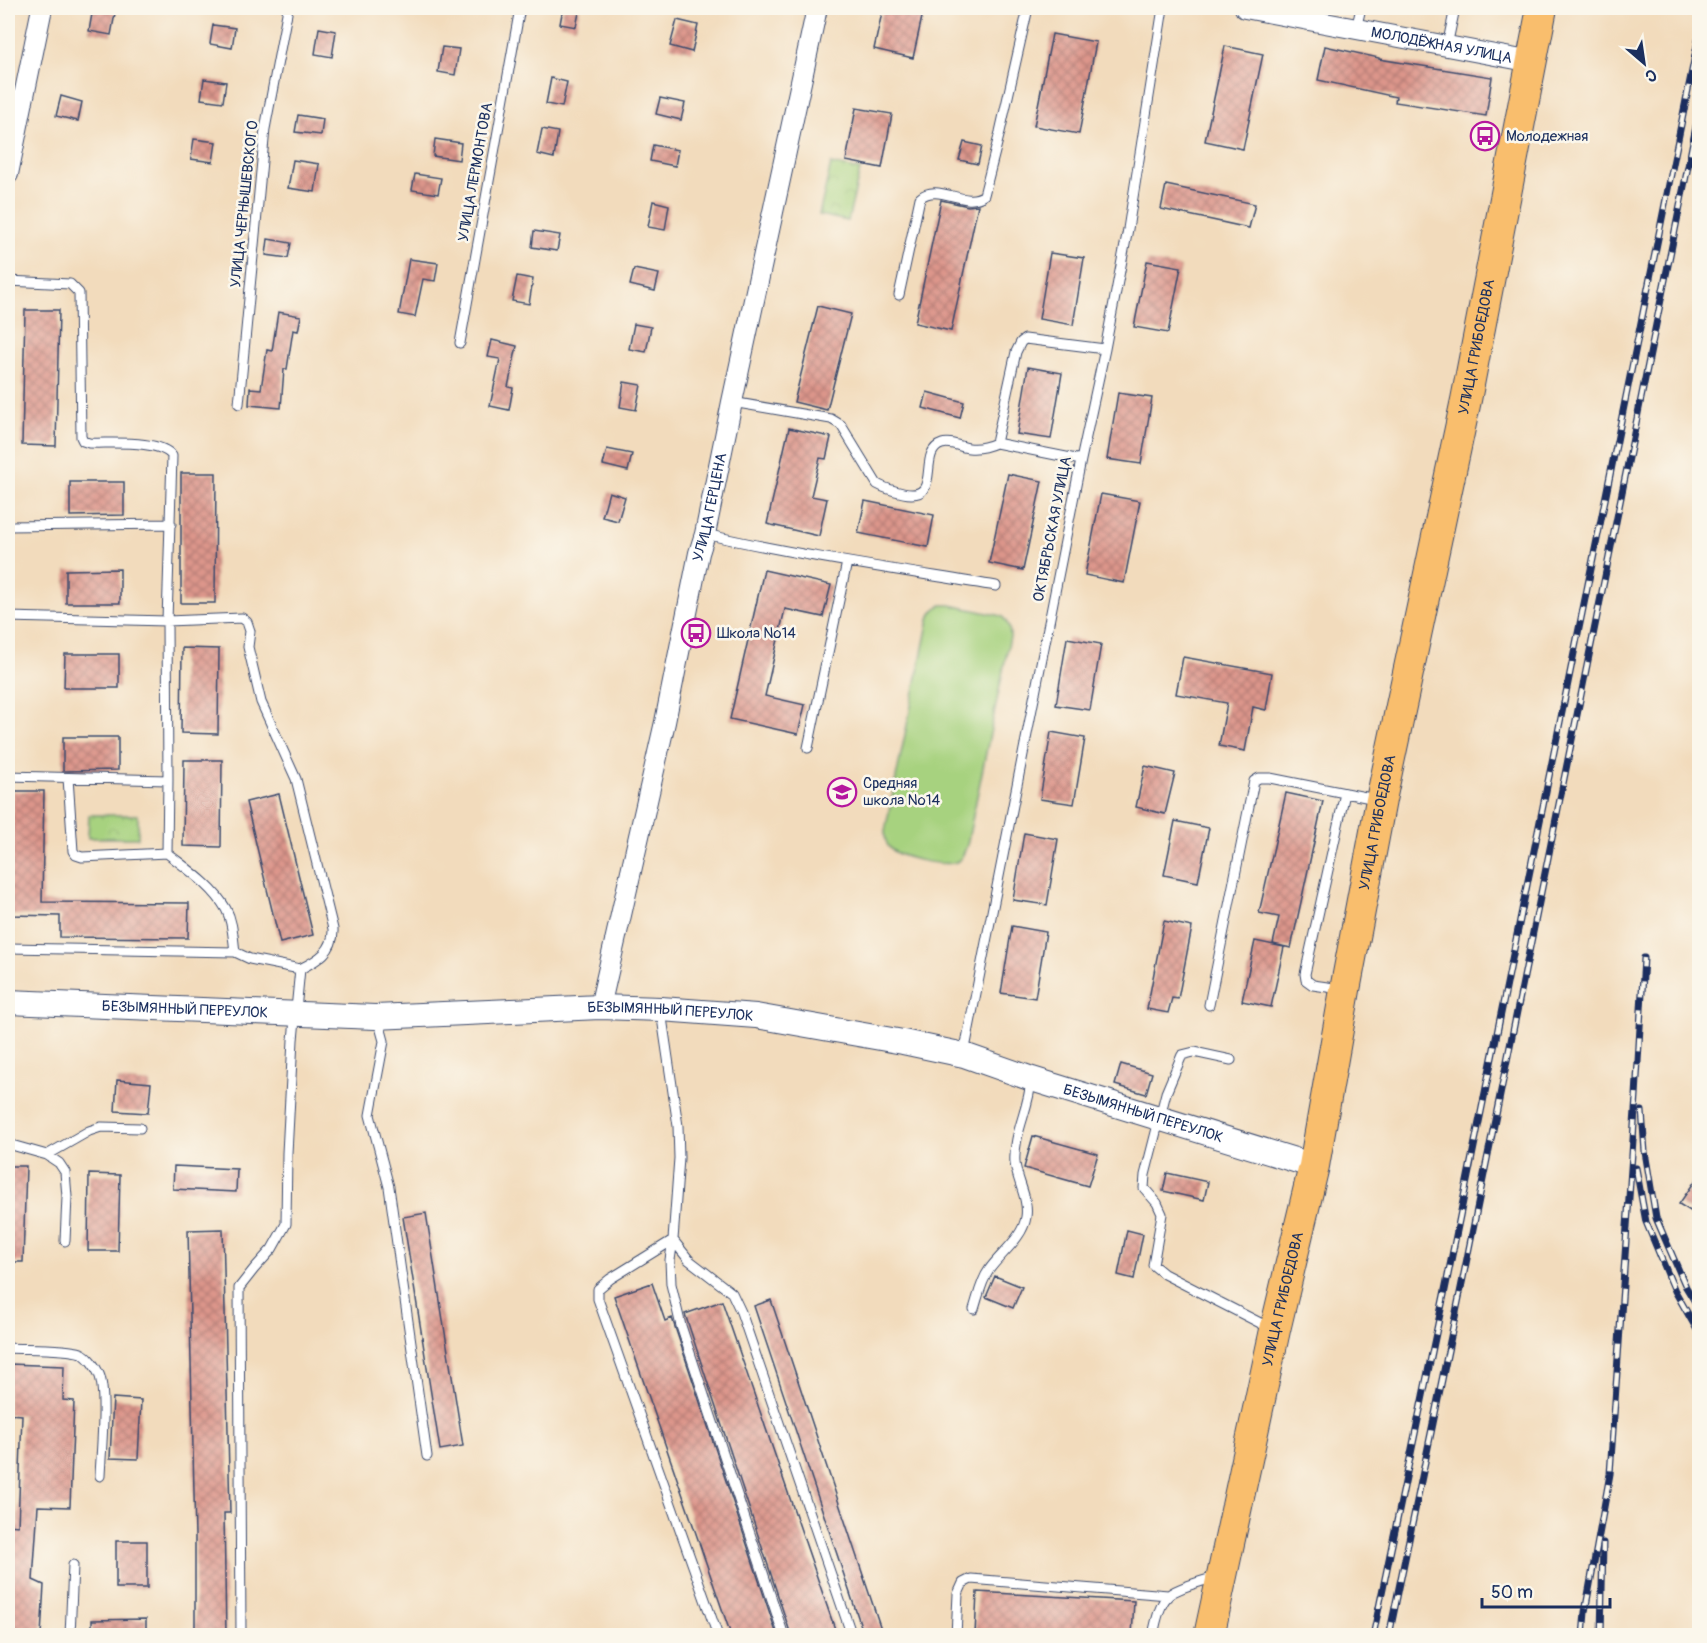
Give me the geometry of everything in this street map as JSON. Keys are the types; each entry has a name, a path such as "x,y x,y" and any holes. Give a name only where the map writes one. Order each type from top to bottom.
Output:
{"main road":[{"name":"УЛИЦА ГРИБОЕДОВА","path":"1209,1635 1275,1330 1314,1166 1382,800 1466,400 1542,8"}],"street":[{"path":"8,168 42,8"},
{"name":"УЛИЦА ГЕРЦЕНА","path":"600,1007 665,722 699,553 705,534 817,8"},
{"name":"МОЛОДЁЖНАЯ УЛИЦА","path":"1257,9 1532,62"},
{"name":"БЕЗЫМЯННЫЙ ПЕРЕУЛОК","path":"8,1002 375,1017 600,1007 756,1016 964,1055 1032,1079 1314,1166"}],"lane":[{"name":"УЛИЦА ЧЕРНЫШЕВСКОГО","path":"239,404 266,129 288,8"},
{"name":"УЛИЦА ЛЕРМОНТОВА","path":"460,343 520,8"},
{"path":"899,295 920,198 925,193 932,192 978,200 984,195 1028,8"},
{"name":"ОКТЯБРЬСКАЯ УЛИЦА","path":"964,1055 1128,229 1163,8"},
{"path":"1356,29 1361,8"},
{"path":"1447,46 1455,8"},
{"path":"8,281 69,284 79,293 81,437 83,441 141,444 168,451 172,456 167,621 167,853"},
{"path":"996,443 1016,352 1021,342 1030,338 1105,349"},
{"path":"732,402 831,419 841,425 877,484 885,489 914,496 926,486 931,453 936,446 944,442 968,448 983,448 996,443 1081,460"},
{"path":"8,526 171,524"},
{"path":"705,534 847,562 996,586"},
{"path":"808,748 847,562"},
{"path":"8,617 167,621 242,618 247,622 250,631 248,647 261,702 296,779 334,937 324,955 316,962 300,969 250,959 235,952 8,948"},
{"path":"8,776 168,780"},
{"path":"68,778 73,851 76,855 82,857 167,853 213,893 226,910 233,931 235,952"},
{"path":"1209,1005 1254,782 1259,778 1270,778 1382,800"},
{"path":"1345,794 1305,974 1306,980 1313,985 1345,990"},
{"path":"241,1635 239,1288 272,1250 286,1224 286,1153 300,969"},
{"path":"661,1009 678,1126 679,1158 670,1260 671,1284 681,1326 784,1635"},
{"path":"375,1017 384,1041 370,1115 389,1187 427,1456"},
{"path":"1231,1060 1194,1052 1182,1055 1166,1093 1145,1175 1144,1188 1157,1203 1161,1214 1153,1264 1164,1274 1275,1330"},
{"path":"974,1309 987,1272 1018,1235 1026,1218 1016,1163 1016,1138 1030,1095 1032,1079"},
{"path":"47,1155 89,1131 101,1127 140,1128"},
{"path":"8,1144 47,1155 59,1163 65,1172 67,1197 65,1241"},
{"path":"673,1240 598,1288 598,1299 718,1635"},
{"path":"673,1240 689,1260 732,1293 741,1312 852,1635"},
{"path":"8,1348 72,1351 83,1354 91,1362 100,1375 103,1397 100,1476"},
{"path":"70,1635 73,1565"},
{"path":"956,1635 958,1594 963,1583 971,1580 1168,1595 1221,1575"},
{"path":"1153,1635 1168,1595"}],"green space":[{"path":"831,164 860,170 848,221 819,215"},
{"path":"942,605 1002,616 1010,631 967,845 963,856 952,863 934,863 895,852 887,844 885,833 929,619 934,610"},
{"path":"89,815 138,815 138,838 88,838"}],"building":[{"path":"93,8 116,8 111,35 89,31"},
{"path":"563,8 580,8 576,27 560,24"},
{"path":"883,8 924,8 913,58 874,49"},
{"path":"677,20 698,25 692,52 670,46"},
{"path":"213,25 235,28 232,48 210,44"},
{"path":"319,28 336,31 332,57 315,54"},
{"path":"1052,34 1096,42 1079,134 1034,126"},
{"path":"1225,46 1263,54 1243,149 1205,141"},
{"path":"1325,46 1379,59 1492,77 1486,116 1395,102 1396,97 1318,80"},
{"path":"442,47 459,49 455,75 438,72"},
{"path":"551,78 567,82 562,107 546,104"},
{"path":"204,79 226,82 223,102 201,99"},
{"path":"61,96 82,102 78,121 56,116"},
{"path":"660,98 685,103 681,120 656,114"},
{"path":"856,108 892,114 882,168 846,161"},
{"path":"298,115 323,119 321,135 295,132"},
{"path":"542,129 558,132 554,158 537,154"},
{"path":"194,139 216,142 213,162 191,159"},
{"path":"435,139 461,143 459,160 433,156"},
{"path":"964,142 982,146 978,164 959,160"},
{"path":"653,145 678,150 675,166 650,161"},
{"path":"293,160 319,164 315,192 288,188"},
{"path":"415,174 441,178 438,194 412,190"},
{"path":"1166,185 1255,204 1249,228 1161,209"},
{"path":"941,200 968,206 978,205 951,331 915,323"},
{"path":"653,201 669,205 665,230 648,227"},
{"path":"534,231 560,235 557,251 532,247"},
{"path":"268,239 291,243 288,258 266,255"},
{"path":"1050,253 1084,258 1073,325 1039,319"},
{"path":"409,259 438,263 435,281 423,279 415,317 399,314"},
{"path":"1147,261 1181,267 1168,333 1134,327"},
{"path":"634,269 659,274 655,291 630,285"},
{"path":"517,276 533,279 529,304 512,301"},
{"path":"818,306 851,314 827,410 794,402"},
{"path":"25,310 59,310 56,446 22,445"},
{"path":"278,312 301,316 298,331 293,330 287,369 284,369 281,408 249,405 250,388 261,389 267,350 272,351"},
{"path":"634,324 651,327 646,352 629,349"},
{"path":"492,340 517,346 508,387 513,388 509,410 490,406 500,359 488,357"},
{"path":"1028,367 1062,373 1051,439 1017,434"},
{"path":"624,382 641,385 636,410 620,407"},
{"path":"927,392 964,402 960,418 923,408"},
{"path":"1118,393 1152,398 1141,464 1107,459"},
{"path":"789,428 831,437 826,459 820,458 811,496 827,499 819,536 767,524"},
{"path":"607,449 632,454 628,471 603,465"},
{"path":"181,473 216,473 215,603 181,603"},
{"path":"1008,474 1042,481 1023,570 989,563"},
{"path":"70,482 124,482 124,515 70,516"},
{"path":"609,492 625,497 618,521 602,517"},
{"path":"1101,494 1140,501 1124,583 1085,575"},
{"path":"865,501 934,515 928,547 858,533"},
{"path":"120,569 120,603 66,603 66,570"},
{"path":"764,570 831,585 823,617 785,609 765,696 805,705 798,734 730,719"},
{"path":"1067,638 1101,644 1090,710 1056,705"},
{"path":"182,648 219,649 218,734 181,733"},
{"path":"65,654 119,654 119,688 64,688"},
{"path":"1183,657 1272,673 1266,710 1253,707 1245,751 1219,746 1227,703 1176,694"},
{"path":"1051,732 1085,738 1074,804 1040,799"},
{"path":"63,737 118,737 118,770 63,771"},
{"path":"184,760 222,760 221,847 183,846"},
{"path":"1145,766 1175,773 1165,814 1136,807"},
{"path":"12,791 44,791 42,902 189,903 188,938 60,937 60,916 9,915"},
{"path":"1286,793 1323,801 1291,948 1273,944 1279,917 1259,913"},
{"path":"279,794 313,935 280,943 246,802"},
{"path":"1175,821 1209,828 1198,882 1164,875"},
{"path":"1024,833 1058,839 1047,905 1013,900"},
{"path":"1164,921 1192,927 1178,999 1172,998 1168,1013 1147,1009"},
{"path":"1012,926 1046,932 1035,998 1001,993"},
{"path":"1255,941 1284,947 1271,1007 1242,1001"},
{"path":"1121,1064 1152,1073 1146,1094 1115,1085"},
{"path":"117,1080 151,1083 148,1113 115,1111"},
{"path":"1033,1136 1098,1154 1088,1186 1024,1168"},
{"path":"8,1166 26,1166 23,1262 8,1262"},
{"path":"174,1166 237,1169 236,1192 173,1189"},
{"path":"1167,1173 1208,1182 1204,1200 1163,1191"},
{"path":"89,1174 120,1175 118,1251 88,1251"},
{"path":"1700,1174 1700,1217 1679,1204"},
{"path":"426,1213 463,1446 440,1450 403,1217"},
{"path":"223,1229 230,1513 224,1513 226,1635 195,1635 188,1230"},
{"path":"1127,1230 1143,1234 1134,1279 1118,1275"},
{"path":"995,1276 1022,1287 1013,1308 986,1297"},
{"path":"652,1283 665,1321 672,1318 777,1635 731,1635 614,1296"},
{"path":"771,1300 883,1635 864,1635 754,1306"},
{"path":"722,1301 837,1635 791,1635 685,1314"},
{"path":"8,1364 64,1366 63,1400 74,1401 70,1507 38,1506 33,1580 44,1585 41,1635 8,1635 8,1525 18,1526 22,1415 8,1414"},
{"path":"113,1398 141,1400 138,1459 110,1458"},
{"path":"116,1541 147,1541 147,1588 116,1588"},
{"path":"977,1592 1134,1601 1132,1635 975,1635"},
{"path":"146,1619 146,1635 92,1635 92,1620"}],"railway":[{"path":"1373,1636 1700,31"},
{"path":"1389,1636 1700,107"},
{"path":"1583,1636 1585,1612 1610,1474 1644,958"},
{"path":"1642,1111 1645,1152 1656,1218 1686,1287 1700,1310"},
{"path":"1636,1168 1646,1222 1675,1291 1700,1335"},
{"path":"1601,1636 1603,1543"}],"place":[{"name":"Молодежная","path":"1485,136"},
{"name":"Школа №14","path":"696,633"},
{"name":"Средняя школа №14","path":"842,792"}]}
